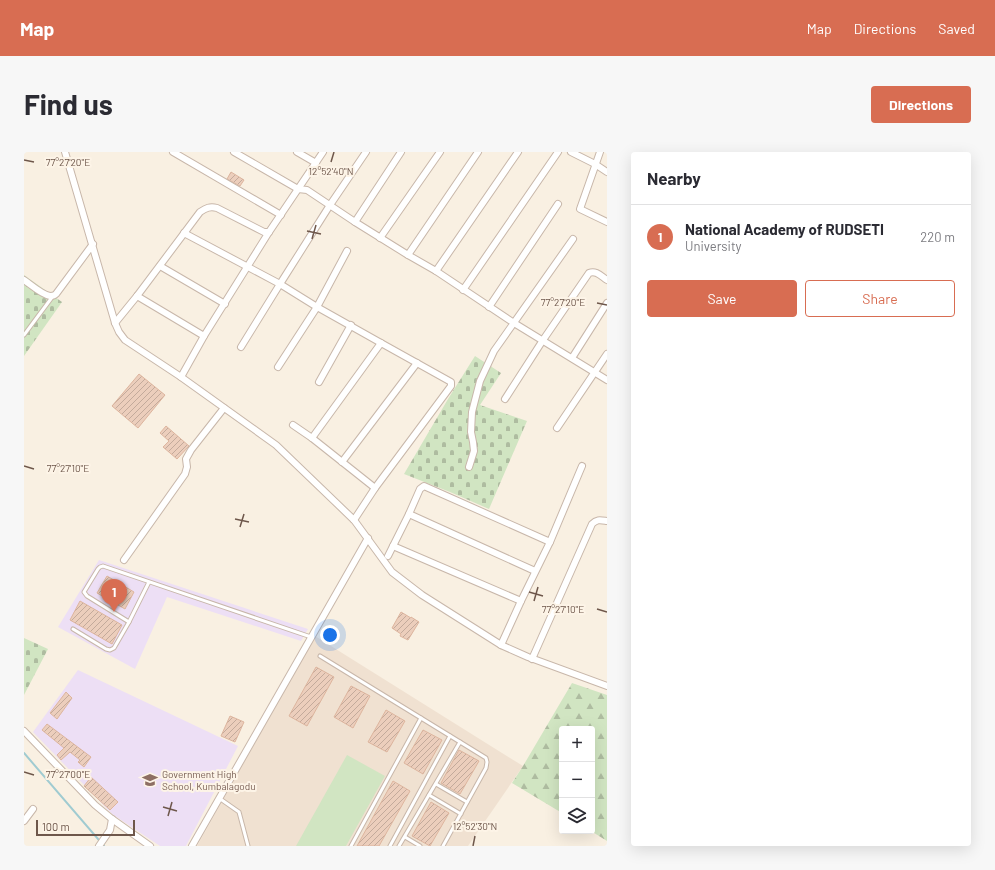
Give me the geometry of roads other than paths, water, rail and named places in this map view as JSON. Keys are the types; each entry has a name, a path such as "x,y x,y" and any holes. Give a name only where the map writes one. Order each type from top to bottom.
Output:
{"street":[{"path":"65,152 115,323 125,340 181,377 276,445 354,520 392,572 422,594 501,645 607,686"},
{"path":"173,152 281,215"},
{"path":"234,152 298,189 307,190 380,238 436,271 488,307 607,380"},
{"path":"297,152 316,163"},
{"path":"181,377 204,336 269,232 323,152"},
{"path":"241,347 330,205 366,152"},
{"path":"355,222 401,152"},
{"path":"380,238 440,152"},
{"path":"408,255 478,152"},
{"path":"436,271 518,152"},
{"path":"463,290 558,152"},
{"path":"571,152 607,172"},
{"path":"600,152 580,209 607,222"},
{"path":"488,307 558,204"},
{"path":"115,323 200,212 206,208 218,208 264,232 269,232"},
{"path":"184,233 280,284 317,307 451,382 451,386 375,488 354,520"},
{"path":"469,467 474,451 471,432 472,412 480,381 494,351 573,239"},
{"path":"24,280 45,294 53,296 93,244"},
{"path":"278,367 317,307 347,252"},
{"path":"160,266 225,304"},
{"path":"506,399 542,340 589,273 596,272 607,280"},
{"path":"137,296 204,336"},
{"path":"572,358 607,303"},
{"path":"319,382 351,326"},
{"path":"312,438 381,343"},
{"path":"557,428 607,354"},
{"path":"342,462 418,363"},
{"path":"124,560 185,474 187,467 186,459 191,450 224,408"},
{"path":"293,425 312,438 375,488"},
{"path":"501,645 550,542 582,466"},
{"path":"388,556 420,489 424,486 550,542"},
{"path":"409,514 535,571"},
{"path":"532,658 592,524 594,521 598,520 607,521"},
{"path":"192,846 368,538"},
{"path":"393,546 521,601"},
{"path":"24,731 95,805 150,846"},
{"path":"24,821 33,809"},
{"path":"99,846 110,830 112,818"}],"lane":[{"path":"24,335 53,296"},
{"path":"129,622 87,596 84,592 100,567 103,566 311,637"},
{"path":"73,629 106,649 110,650 114,648 149,582"},
{"path":"320,656 486,758 486,768 444,846"},
{"path":"351,846 421,718"},
{"path":"390,846 450,736"},
{"path":"399,846 460,742"},
{"path":"436,784 467,802"},
{"path":"429,795 461,814"},
{"path":"219,798 239,812 248,846"},
{"path":"405,837 420,846"}],"waterway":[{"path":"24,753 104,846"}],"place":[{"name":"National Academy of RUDSETI","path":"114,612"},
{"name":"Government High School, Kumbalagodu","path":"150,780"}]}
